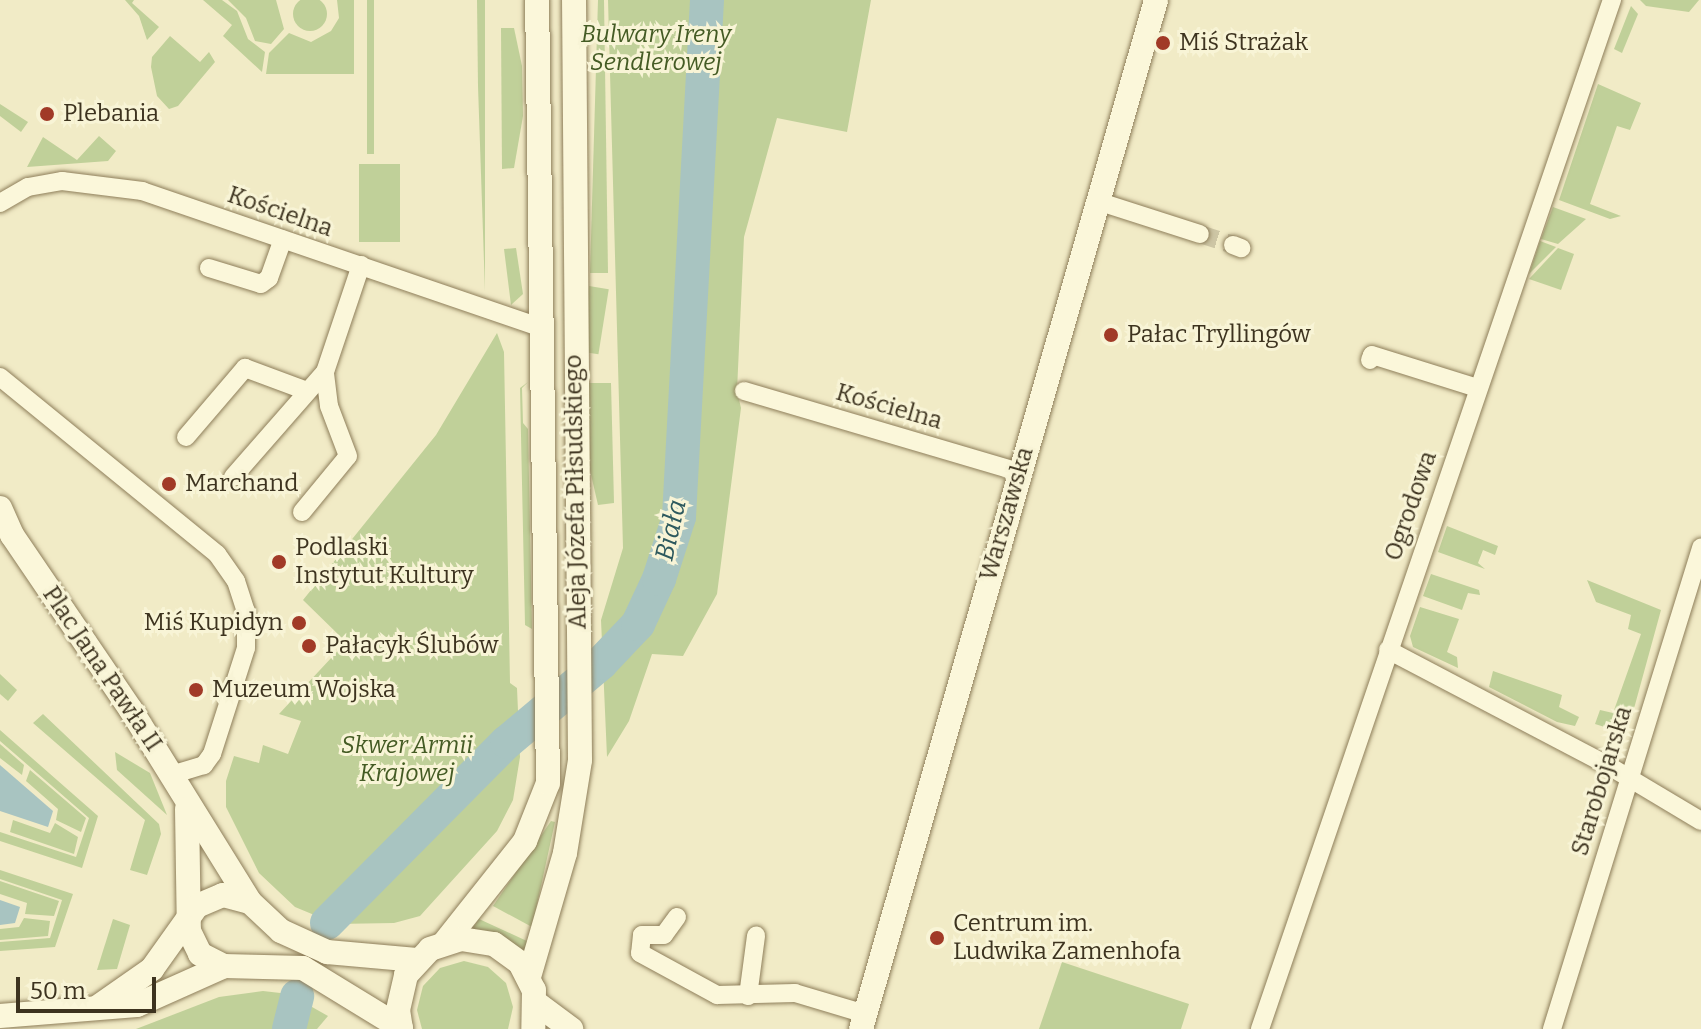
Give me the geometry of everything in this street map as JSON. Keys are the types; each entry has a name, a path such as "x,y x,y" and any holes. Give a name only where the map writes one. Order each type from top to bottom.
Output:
{"main road":[{"name":"Aleja Józefa Piłsudskiego","path":"445,942 525,841 548,783 549,669 537,0"},
{"name":"Aleja Józefa Piłsudskiego","path":"529,977 565,853 580,760 574,0"},
{"name":"Warszawska","path":"863,1021 1156,0"},
{"name":"Plac Jana Pawła II","path":"0,508 6,530 171,775 186,807 250,902 289,936 327,952 417,960"},
{"name":"Plac Jana Pawła II","path":"186,807 189,917 193,943 211,962 224,966"},
{"path":"99,1006 152,969 189,917 209,898 223,895 250,902"},
{"path":"401,1028 400,992 417,960 445,942 469,939 494,944 520,963 529,977 536,1003 533,1029"},
{"path":"0,1016 137,1005 224,966 279,964 303,968 401,1028"},
{"path":"536,1003 571,1029"}],"street":[{"name":"Ogrodowa","path":"1260,1029 1612,0"},
{"name":"Kościelna","path":"0,203 28,187 89,181 142,191 542,328"},
{"path":"1097,201 1200,234"},
{"path":"209,268 261,284 269,278 283,239"},
{"path":"233,477 325,372 361,265"},
{"path":"1370,360 1372,355 1477,388"},
{"path":"186,437 245,368 307,391"},
{"path":"302,512 348,456 329,406 325,372"},
{"path":"0,377 217,554 236,581 246,611 246,648 215,746 204,765 171,775"},
{"name":"Kościelna","path":"744,391 1019,472"},
{"name":"Starobojarska","path":"1552,1029 1627,777 1701,548"},
{"path":"1388,650 1627,777 1701,821"},
{"path":"677,917 664,935 642,935 640,953 717,995 795,993 863,1021"},
{"path":"748,996 756,936"}],"green space":[{"path":"310,-3 322,2 327,14 322,26 310,31 298,26 293,14 298,2"},
{"path":"125,0 134,0 132,3 159,27 147,40 139,16"},
{"path":"203,0 222,0 237,11 248,39 265,52 262,72 223,36 232,25"},
{"path":"228,0 276,0 284,29 271,44 255,41 246,18"},
{"path":"337,0 354,0 354,74 266,74 269,53 289,33 311,42 331,31 339,18"},
{"path":"367,0 374,0 374,154 367,154"},
{"path":"477,0 485,0 485,291 478,86"},
{"path":"598,0 604,0 608,273 590,273"},
{"name":"Bulwary Ireny Sendlerowej","path":"608,0 871,0 847,132 777,118 744,237 737,391 741,408 717,594 683,656 652,654 629,721 607,757 601,620 623,548"},
{"path":"1640,0 1699,0 1689,12 1646,6"},
{"path":"1631,6 1638,14 1622,53 1614,49"},
{"path":"501,28 514,28 522,66 523,116 514,168 502,169"},
{"path":"170,36 200,62 209,52 215,62 178,106 169,109 157,96 151,67 152,57"},
{"path":"1598,84 1641,103 1630,130 1617,126 1590,204 1621,216 1610,219 1559,200"},
{"path":"0,104 28,122 21,132 0,116"},
{"path":"99,136 116,151 108,161 27,167 43,137 77,160"},
{"path":"359,164 400,164 400,242 359,242"},
{"path":"1553,207 1586,219 1558,244 1541,239"},
{"path":"1540,241 1556,247 1529,274"},
{"path":"516,248 523,294 511,305 504,249"},
{"path":"1558,248 1574,254 1561,290 1529,279"},
{"path":"589,286 609,289 598,354 579,351"},
{"name":"Skwer Armii Krajowej","path":"497,333 504,352 510,683 517,688 520,757 513,800 497,831 420,916 394,923 336,924 295,907 259,873 226,807 226,781 234,756 259,763 263,745 288,754 301,721 279,714 346,642 303,600 436,435"},
{"path":"528,382 522,388 523,423 528,429 532,629 525,625 520,388"},
{"path":"586,383 611,383 614,503 598,505 589,466"},
{"path":"1447,526 1498,546 1495,555 1483,550 1478,563 1485,569 1438,552"},
{"path":"1431,574 1479,590 1480,595 1468,593 1462,610 1423,596"},
{"path":"1587,580 1661,610 1627,734 1595,724 1600,710 1613,713 1641,634 1628,629 1631,615 1596,602"},
{"path":"1420,607 1459,619 1447,652 1457,657 1458,668 1413,647 1410,636"},
{"path":"1493,671 1562,695 1559,707 1579,717 1575,726 1557,722 1489,687"},
{"path":"0,674 17,690 8,701 0,694"},
{"path":"43,714 159,824 161,834 147,875 130,870 145,820 33,723"},
{"path":"0,730 98,816 82,868 0,841 0,832 76,857 89,818 0,741"},
{"path":"0,744 24,765 22,775 0,758"},
{"path":"115,752 150,773 167,815 117,770"},
{"path":"30,770 86,818 81,832 56,820 58,809 26,781"},
{"path":"13,820 50,833 55,823 78,837 74,854 10,832"},
{"path":"551,821 555,822 532,927 493,906"},
{"path":"0,870 73,894 55,947 0,951 0,942 50,938 62,900 0,879"},
{"path":"0,881 59,901 54,916 25,914 27,903 0,894"},
{"path":"24,918 50,921 48,936 0,940 0,929 19,927"},
{"path":"113,919 130,925 117,969 97,970"},
{"path":"479,919 529,942 526,960 471,930"},
{"path":"464,961 488,967 506,983 513,1007 508,1029 422,1029 417,1010 423,986 440,968"},
{"path":"1062,962 1189,1004 1181,1029 1039,1029"},
{"path":"263,991 289,994 328,1016 317,1029 136,1029 219,997"}],"water":[{"path":"0,765 53,811 48,827 0,811"},
{"path":"0,900 20,907 15,923 0,925"}],"waterway":[{"name":"Biała","path":"327,923 507,742 601,663 638,624 659,579 679,517 707,0"},
{"name":"Biała","path":"289,1029 297,996"}],"tunnel":[{"path":"1200,234 1233,245"}],"place":[{"name":"Miś Strażak","path":"1163,43"},
{"name":"Plebania","path":"47,114"},
{"name":"Pałac Tryllingów","path":"1111,335"},
{"name":"Marchand","path":"169,484"},
{"name":"Podlaski Instytut Kultury","path":"279,562"},
{"name":"Miś Kupidyn","path":"299,623"},
{"name":"Pałacyk Ślubów","path":"309,646"},
{"name":"Muzeum Wojska","path":"196,690"},
{"name":"Centrum im. Ludwika Zamenhofa","path":"937,938"}]}
